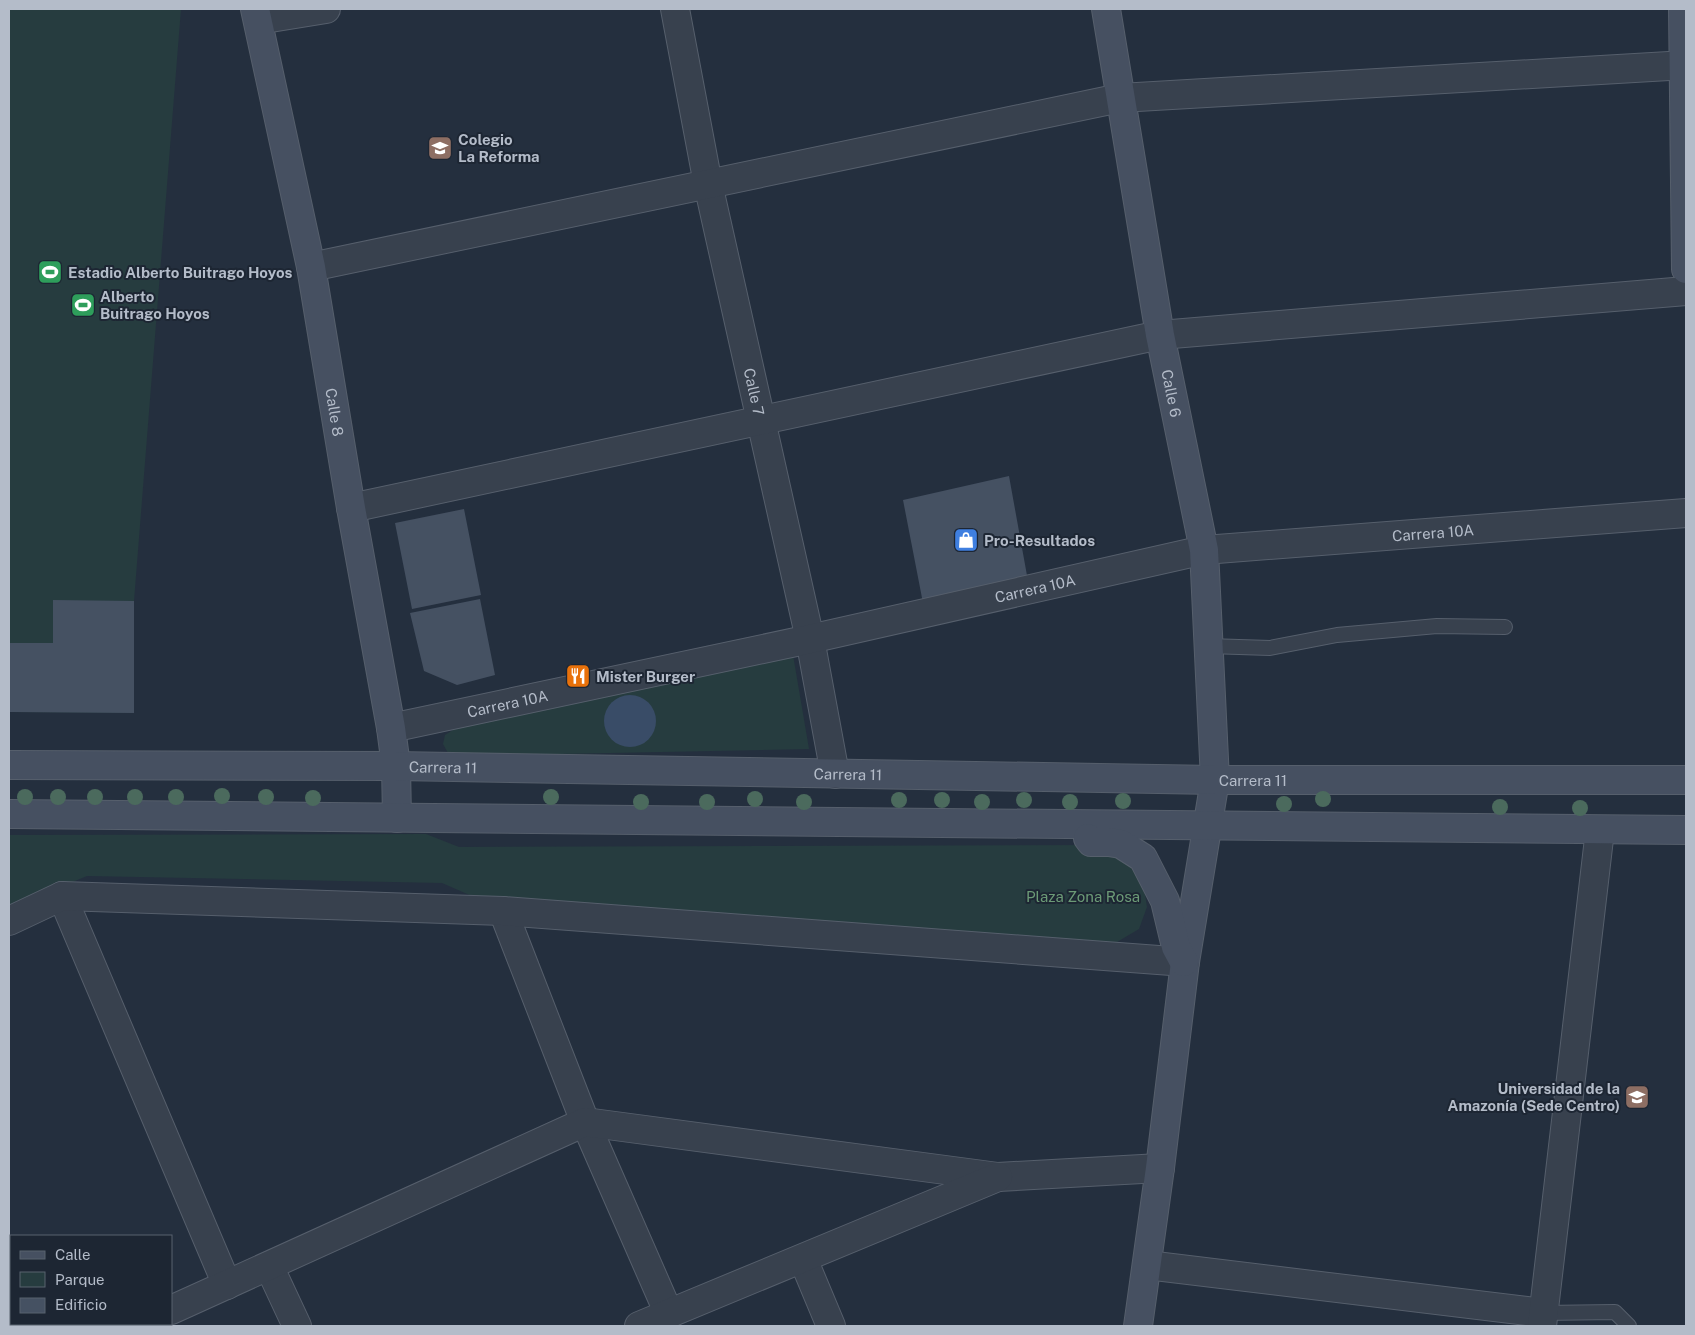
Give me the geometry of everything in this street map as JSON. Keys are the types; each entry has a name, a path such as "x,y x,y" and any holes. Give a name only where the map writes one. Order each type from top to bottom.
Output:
{"main road":[{"name":"Calle 6","path":"1106,9 1160,335 1204,550 1215,780 1185,962 1160,1168 1138,1326"},
{"path":"1683,9 1686,269"},
{"name":"Calle 8","path":"257,14 311,267 351,508 391,728 396,766 397,818"},
{"name":"Carrera 11","path":"9,765 396,766 1215,780 1686,780"},
{"path":"9,814 1686,830"},
{"path":"1082,825 1091,842 1121,844 1143,858 1166,901 1176,947 1185,962"}],"street":[{"path":"257,14 326,9"},
{"name":"Calle 7","path":"675,9 708,184 810,639 835,774"},
{"path":"311,267 1120,98 1685,65"},
{"path":"351,508 1160,335 1686,291"},
{"name":"Carrera 10A","path":"391,728 810,639 1204,550 1686,514"},
{"path":"1147,1265 1543,1319 1600,830"},
{"path":"9,921 62,896 503,911 1185,962"},
{"path":"62,896 227,1284"},
{"path":"503,911 585,1122 669,1314"},
{"path":"172,1310 585,1122 998,1177 1160,1168"},
{"path":"639,1326 998,1177"},
{"path":"803,1259 831,1326"},
{"path":"269,1266 297,1326"}],"lane":[{"path":"1208,646 1270,648 1337,635 1437,626 1505,627"},
{"path":"1543,1319 1614,1312 1628,1326"}],"green space":[{"name":"Alberto Buitrago Hoyos","path":"9,9 181,9 134,601 134,713 9,712"},
{"path":"793,655 809,749 458,756 448,753 443,744 445,735 456,728"},
{"name":"Plaza Zona Rosa","path":"426,834 459,847 1106,845 1130,861 1143,882 1147,907 1139,929 1112,945 481,900 442,883 87,876 9,908 9,835"}],"water":[{"path":"630,695 640,697 648,703 654,711 656,721 654,731 648,739 640,745 630,747 620,745 612,739 606,731 604,721 606,711 612,703 620,697"}],"building":[{"name":"Pro-Resultados","path":"1009,476 1028,581 923,603 903,500"},
{"path":"464,509 481,595 412,609 395,523"},
{"path":"480,599 495,675 457,685 424,671 410,613"},
{"path":"53,600 134,601 134,713 9,712 9,643 53,643"}],"place":[{"name":"Colegio La Reforma","path":"440,148"},
{"name":"Estadio Alberto Buitrago Hoyos","path":"50,272"},
{"name":"Alberto Buitrago Hoyos","path":"83,305"},
{"name":"Pro-Resultados","path":"966,540"},
{"name":"Mister Burger","path":"578,676"},
{"name":"Universidad de la Amazonía (Sede Centro)","path":"1637,1097"}]}
